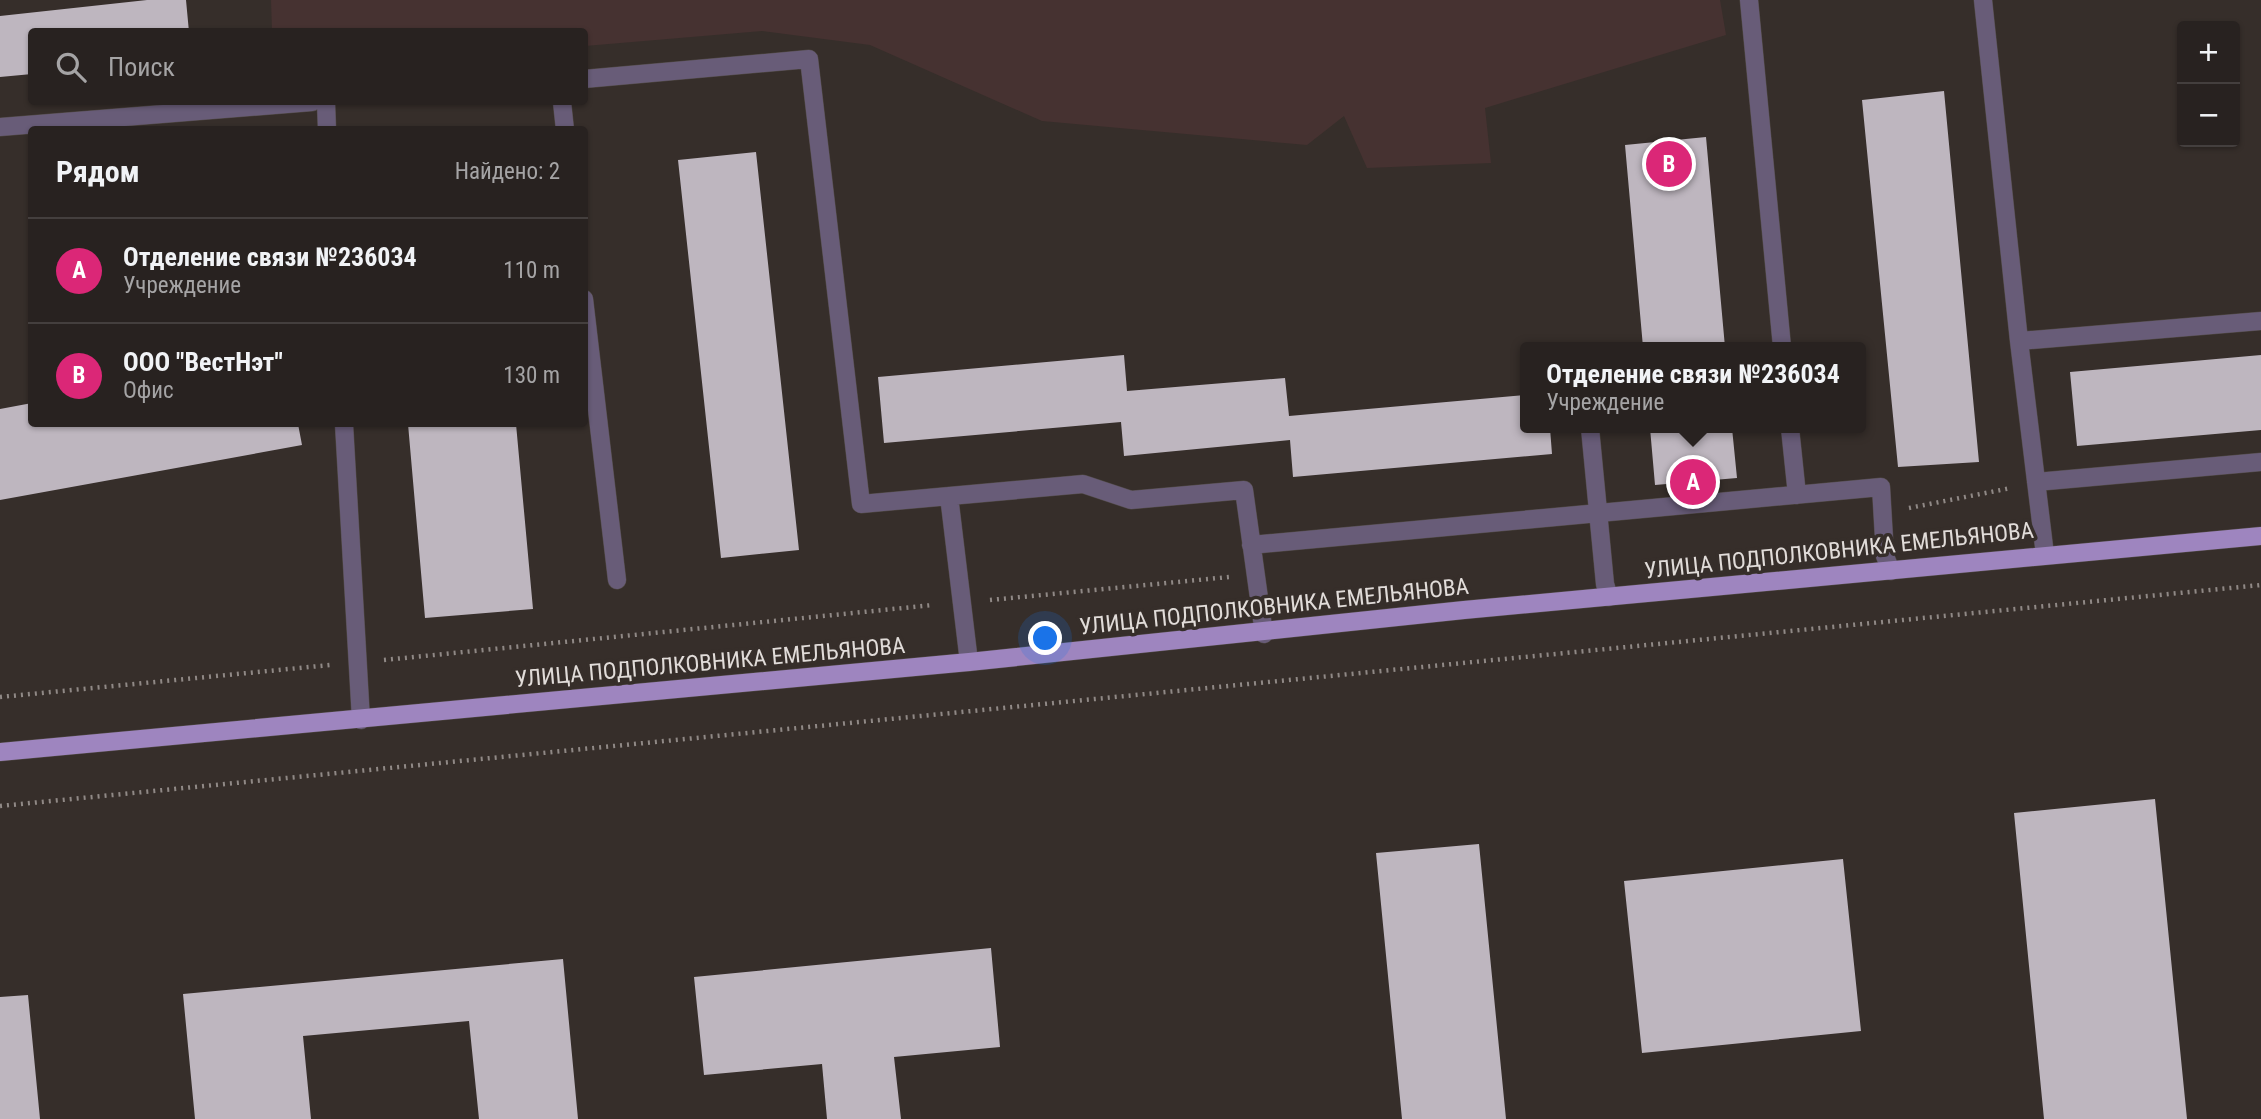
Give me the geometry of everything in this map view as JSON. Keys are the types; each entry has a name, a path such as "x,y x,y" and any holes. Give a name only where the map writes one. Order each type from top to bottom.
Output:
{"main road":[{"name":"УЛИЦА ПОДПОЛКОВНИКА ЕМЕЛЬЯНОВА","path":"0,752 969,663 1609,597 2261,536"}],"lane":[{"path":"1749,0 1782,342"},
{"path":"1983,0 2045,555"},
{"path":"588,79 809,59 861,504 1083,484 1130,500 1244,490 1264,634"},
{"path":"0,127 275,105"},
{"path":"326,105 327,126"},
{"path":"562,105 565,126"},
{"path":"2019,341 2261,321"},
{"path":"588,333 617,580"},
{"path":"344,427 360,720"},
{"path":"1591,433 1609,597"},
{"path":"1791,433 1797,495"},
{"path":"2036,482 2261,462"},
{"path":"1251,545 1881,486 1885,556 1891,571"},
{"path":"949,496 964,602 969,663"}],"path":[{"path":"1884,514 2036,482"},
{"path":"0,697 1255,574"},
{"path":"0,806 2261,585"}],"shaded area":[{"path":"271,0 1720,0 1726,35 1485,108 1491,163 1367,168 1344,116 1307,145 1042,121 870,45 762,31 588,46 588,28 272,28"}],"building":[{"path":"147,0 186,0 189,28 28,28 28,74 0,77 0,16"},
{"path":"1944,91 1979,462 1898,467 1862,100"},
{"path":"1706,137 1725,342 1643,342 1625,145"},
{"path":"756,152 799,550 721,558 678,160"},
{"path":"1124,355 1127,391 1285,378 1289,416 1520,395 1520,433 1550,433 1552,454 1293,477 1290,440 1124,456 1121,422 884,443 878,377"},
{"path":"2261,355 2261,430 2077,446 2070,372"},
{"path":"28,404 28,427 299,427 302,445 0,500 0,409"},
{"path":"408,427 516,427 533,609 425,618"},
{"path":"1650,433 1732,433 1737,478 1655,485"},
{"path":"2155,799 2187,1119 2044,1119 2014,813"},
{"path":"1479,844 1506,1119 1402,1119 1376,853"},
{"path":"1843,859 1861,1031 1642,1053 1624,881"},
{"path":"991,948 1000,1047 894,1057 901,1119 827,1119 822,1064 704,1075 694,977"},
{"path":"563,959 578,1119 479,1119 469,1021 303,1036 311,1119 195,1119 183,994"},
{"path":"28,995 40,1119 0,1119 0,997"}],"place":[{"name":"ООО \"ВестНэт\"","path":"1669,164"},
{"name":"Отделение связи №236034","path":"1693,482"}]}
